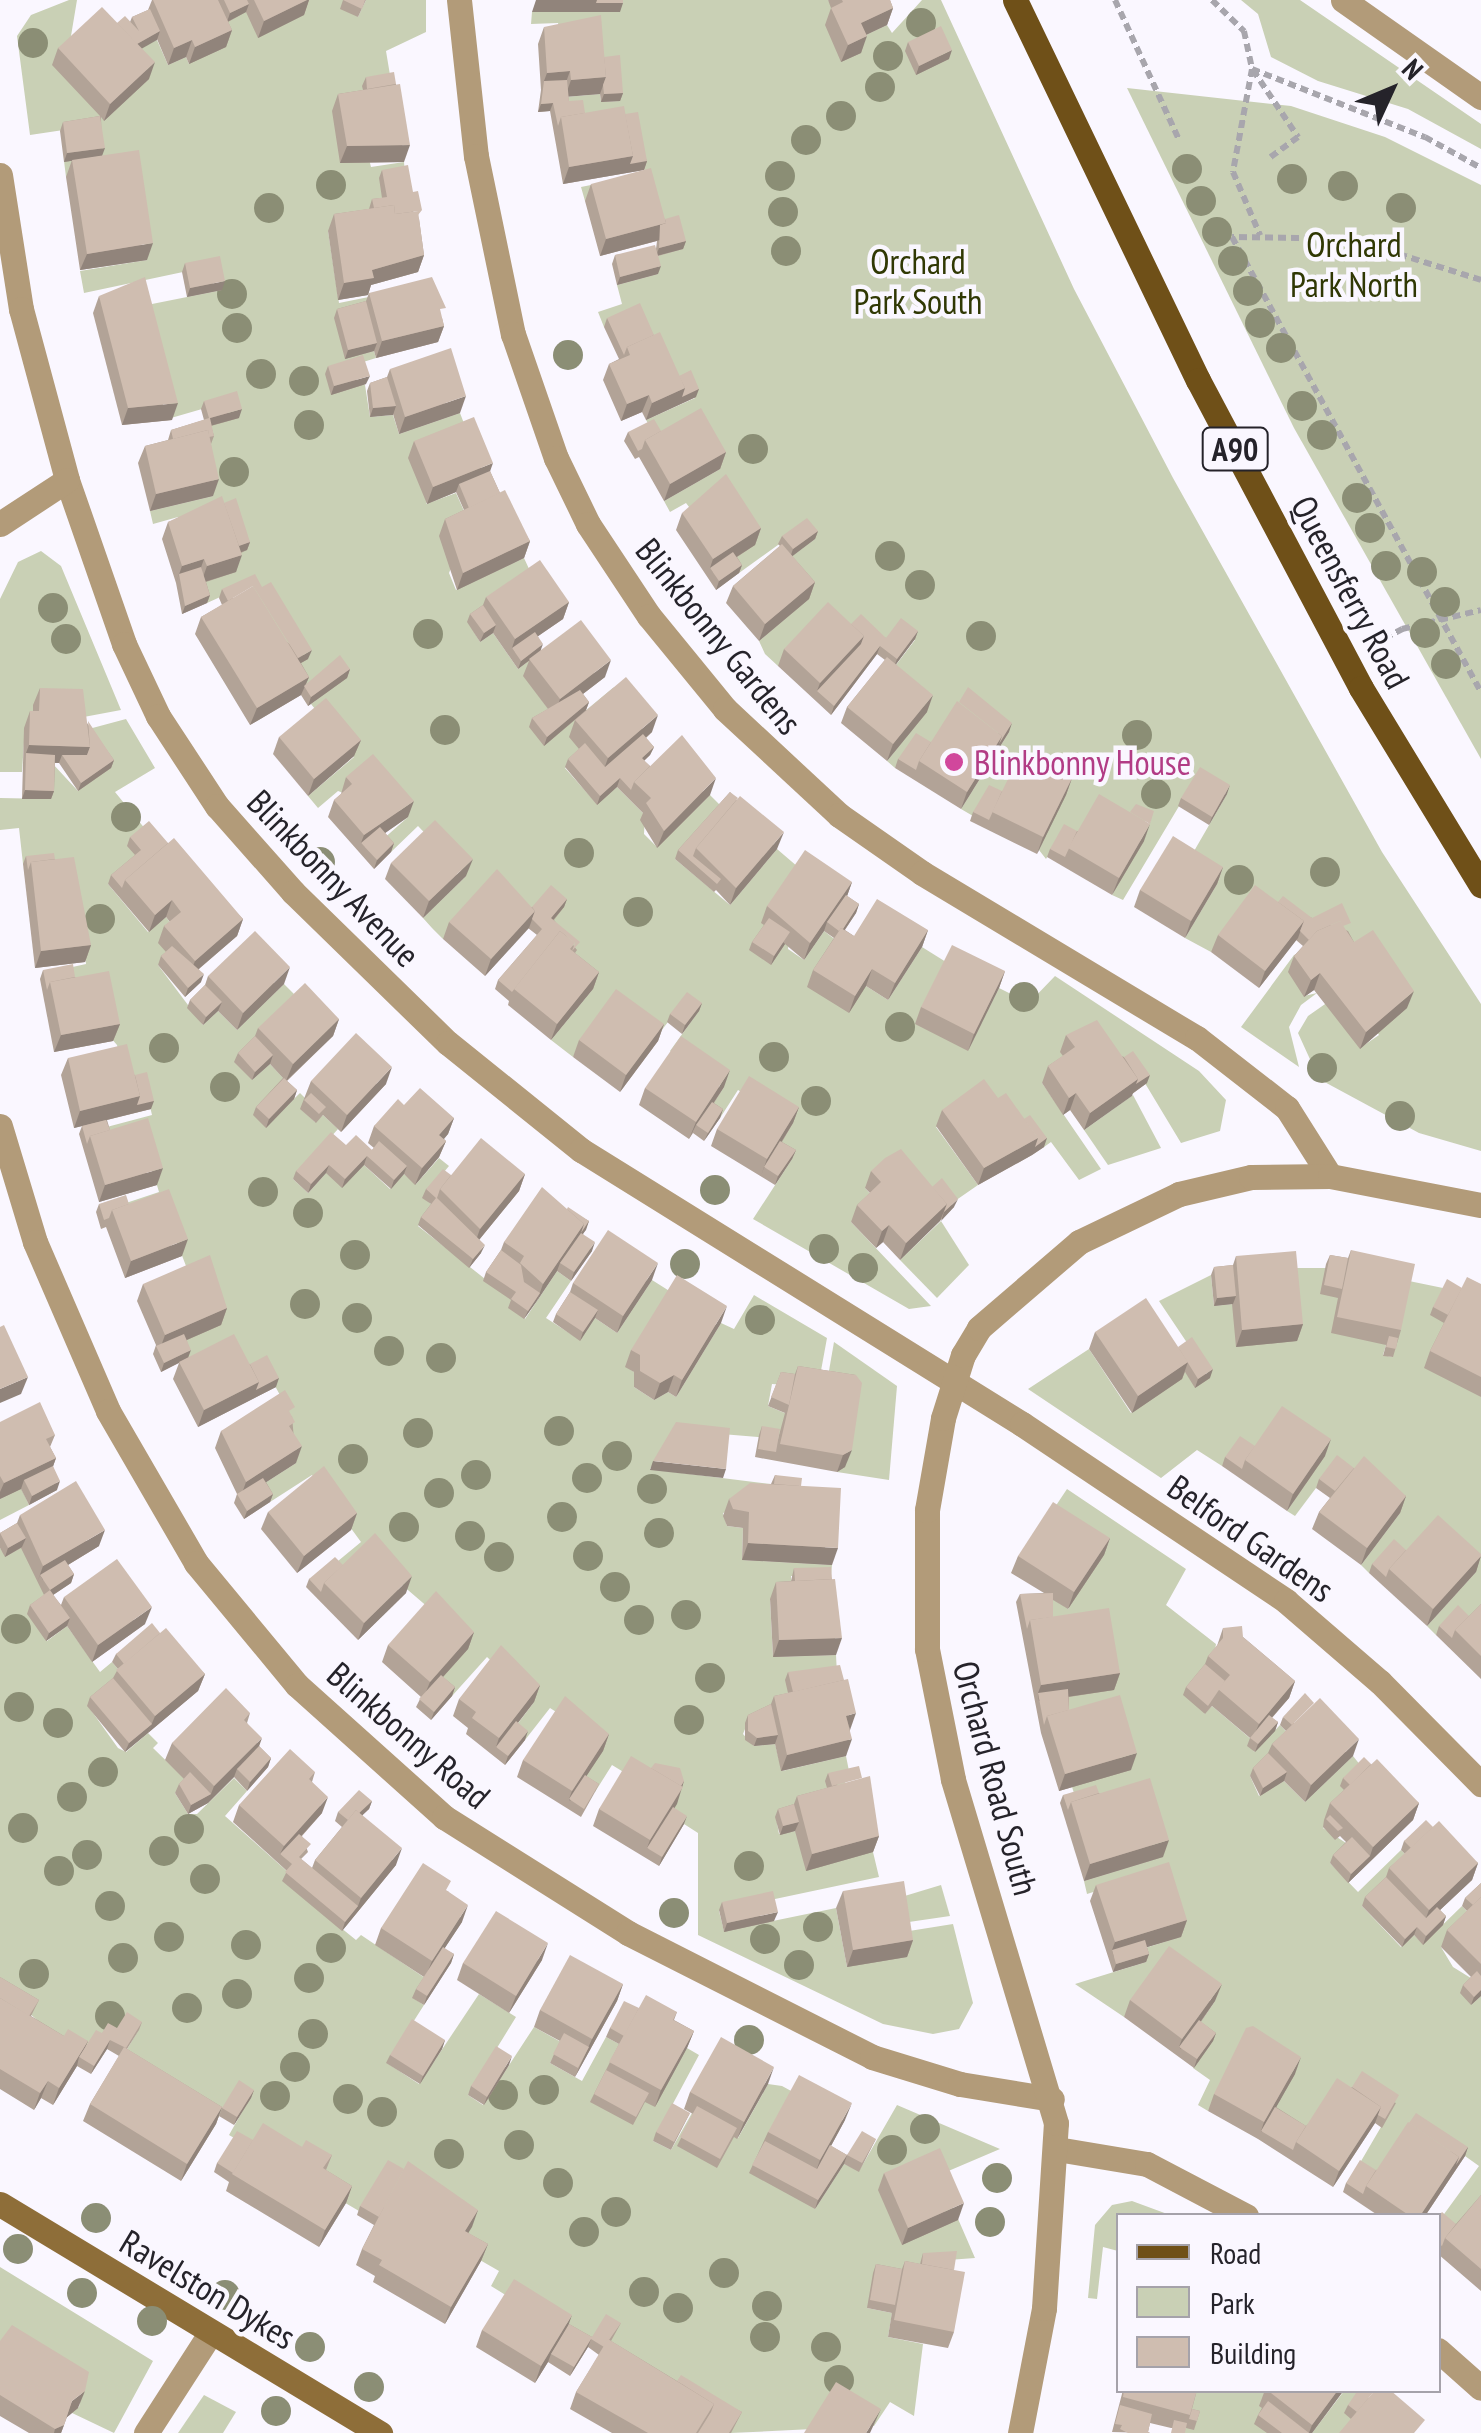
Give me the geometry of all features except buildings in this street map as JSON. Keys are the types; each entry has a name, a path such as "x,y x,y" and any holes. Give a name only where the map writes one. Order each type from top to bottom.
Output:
{"main road":[{"name":"Queensferry Road","path":"1015,0 1198,380 1361,688 1481,885"}],"street":[{"name":"Blinkbonny Gardens","path":"459,0 476,156 513,334 556,458 588,524 649,616 725,709 818,798 922,873 1197,1038 1298,1118 1330,1176"},
{"path":"1343,0 1481,97"},
{"name":"Blinkbonny Avenue","path":"0,175 20,309 67,480 124,644 158,716 217,806 358,958 580,1150 954,1382"},
{"path":"0,524 67,480"},
{"name":"Blinkbonny Road","path":"0,1126 47,1274 116,1426 196,1564 297,1686 444,1817 644,1942 872,2056 960,2084 1052,2099"},
{"name":"Orchard Road South","path":"1020,2433 1044,2308 1057,2149 1052,2099 953,1779 927,1649 928,1510 954,1382 980,1328 1079,1242 1141,1208 1218,1183 1330,1176 1481,1205"},
{"name":"Belford Gardens","path":"954,1382 1286,1602 1380,1682 1481,1784"},
{"path":"1057,2149 1146,2164 1240,2213"},
{"name":"Ravelston Dykes","path":"0,2204 380,2433"},
{"path":"146,2433 211,2332"},
{"path":"1441,2353 1481,2388"}],"path":[{"path":"1114,0 1179,140"},
{"path":"1212,0 1244,31 1252,69 1298,137 1270,156"},
{"path":"1252,69 1425,137 1481,168"},
{"path":"1252,69 1233,172 1260,234"},
{"path":"1481,280 1352,240 1260,234 1232,238 1436,620 1481,692"},
{"path":"1402,629 1481,610"}],"green space":[{"path":"77,0 69,48 141,47 157,40 168,65 186,57 189,64 204,0 246,12 296,0 344,0 358,17 366,0 426,0 426,32 386,51 391,81 369,159 371,167 404,162 405,174 372,225 328,231 339,303 423,286 345,358 374,351 376,358 325,374 365,385 370,417 393,415 399,434 460,413 468,434 426,504 456,493 469,522 449,573 456,590 524,558 530,571 468,622 480,642 493,633 518,669 570,630 524,676 550,711 544,745 614,687 582,752 565,768 597,804 617,787 645,815 644,834 657,847 710,795 721,806 675,859 730,905 777,849 798,867 788,949 804,960 824,931 837,941 866,986 888,1000 922,947 946,962 968,1050 999,988 1029,1003 1055,976 1199,1071 1226,1100 1220,1131 1181,1143 1131,1060 1061,1052 1069,1064 1042,1083 1101,1169 1079,1180 1051,1142 1044,1147 1027,1123 936,1127 978,1185 952,1203 865,1188 875,1199 851,1222 931,1306 909,1309 753,1219 792,1159 777,1149 792,1123 738,1090 720,1118 709,1110 724,1087 670,1051 698,1012 684,1001 655,1039 610,1006 573,1057 551,1040 593,989 548,926 563,907 443,939 423,918 466,876 418,826 391,852 381,841 408,817 338,791 318,808 308,796 354,757 311,704 346,677 301,689 251,583 207,603 178,517 153,524 150,511 213,496 206,427 233,400 171,418 142,306 222,290 216,265 84,293 80,271 147,260 132,167 66,177 64,161 97,125 30,135 17,36 31,15"},
{"name":"Orchard Park South","path":"620,0 828,0 855,40 887,25 892,33 922,0 941,0 1074,289 1173,478 1382,852 1481,1004 1481,1151 1419,1133 1319,1079 1298,1033 1308,1016 1328,1002 1360,1048 1379,1035 1309,927 1249,902 1211,952 1185,938 1217,884 1186,865 1227,794 1197,776 1123,900 1112,895 1151,820 1075,841 1061,833 1046,859 1000,800 973,816 961,809 1009,732 929,752 913,742 895,768 887,761 926,712 886,678 915,640 778,666 765,654 759,641 808,599 780,565 815,539 803,527 739,573 686,503 670,512 664,501 720,469 661,445 646,420 695,398 670,386 637,312 604,327 598,312 622,304 617,285 658,274 653,257 682,249 657,229 645,185 585,201 581,187 645,174 635,121 583,129 566,110 565,97 600,94 601,102 619,101 560,35 558,23 531,24 532,12 619,12"},
{"path":"1241,0 1300,0 1481,124 1481,149 1408,109 1318,81 1271,57 1258,14"},
{"name":"Orchard Park North","path":"1127,88 1291,106 1385,137 1481,185 1481,759 1294,428"},
{"path":"41,551 61,566 121,710 25,728 22,772 0,772 0,599 18,562"},
{"path":"126,719 155,768 115,792 146,830 138,858 108,884 148,932 166,917 175,929 169,955 158,965 203,1025 218,1011 237,1030 284,984 294,994 252,1080 270,1064 286,1081 265,1127 300,1093 308,1101 301,1109 315,1122 323,1115 338,1129 293,1179 308,1193 326,1173 364,1165 390,1189 404,1174 416,1184 439,1158 449,1166 423,1197 433,1206 418,1226 513,1301 525,1319 557,1271 571,1281 546,1318 580,1340 595,1318 617,1333 652,1280 671,1292 626,1366 634,1372 634,1387 654,1400 668,1392 676,1397 721,1323 734,1329 754,1295 827,1338 818,1387 772,1384 768,1406 787,1414 783,1439 673,1430 650,1469 771,1484 770,1502 723,1513 727,1526 743,1528 742,1560 832,1565 831,1576 791,1576 792,1597 770,1599 773,1657 836,1655 837,1674 791,1707 749,1719 743,1734 754,1746 775,1744 782,1771 846,1756 850,1776 831,1802 776,1817 779,1834 795,1831 873,1852 879,1877 719,1911 724,1931 836,1908 847,1967 903,1932 953,1924 973,2003 959,2029 933,2034 883,2024 698,1935 698,1833 670,1815 676,1804 612,1765 595,1792 582,1784 578,1726 550,1708 525,1740 513,1730 534,1702 487,1657 452,1696 438,1683 444,1621 380,1566 342,1577 332,1566 361,1542 312,1475 270,1502 260,1486 296,1463 281,1397 263,1364 241,1375 188,1358 181,1342 186,1266 163,1206 123,1204 159,1192 142,1135 109,1145 103,1128 152,1115 144,1081 127,1084 117,1045 73,994 68,968 86,964 78,900 50,861 23,864 19,828 0,830 0,798 51,799 52,763 78,791 85,730"},
{"path":"1311,948 1304,996 1317,993 1301,1005 1289,1027 1299,1067 1241,1027 1294,955"},
{"path":"1133,1095 1161,1148 1108,1165 1084,1130"},
{"path":"941,1221 969,1265 937,1298 900,1260"},
{"path":"1290,1268 1326,1268 1339,1298 1386,1345 1383,1355 1392,1357 1409,1281 1443,1288 1446,1324 1481,1397 1481,1614 1468,1627 1455,1614 1436,1635 1427,1626 1476,1572 1406,1561 1391,1548 1369,1573 1361,1565 1400,1513 1334,1464 1295,1516 1287,1511 1324,1456 1254,1456 1237,1444 1222,1466 1197,1450 1161,1478 1028,1389 1089,1349 1131,1413 1182,1378 1169,1359 1174,1356 1196,1387 1210,1377 1159,1301 1211,1275 1214,1306 1233,1304"},
{"path":"834,1342 897,1386 889,1480 837,1472 826,1388"},
{"path":"21,1488 29,1505 0,1520 0,1499"},
{"path":"1067,1489 1186,1569 1166,1605 1216,1644 1204,1714 1212,1706 1252,1740 1254,1752 1280,1725 1291,1737 1250,1776 1259,1796 1284,1781 1305,1802 1353,1756 1361,1766 1349,1796 1323,1828 1349,1845 1330,1863 1358,1892 1401,1850 1410,1859 1362,1906 1401,1947 1414,1935 1423,1944 1462,1906 1472,1917 1441,1947 1453,1967 1474,1980 1471,2005 1481,1996 1481,2205 1456,2235 1441,2218 1479,2166 1465,2156 1374,2180 1357,2168 1395,2103 1344,2103 1304,2135 1272,2115 1238,2059 1208,2111 1198,2105 1210,2080 1193,2068 1212,2041 1196,2029 1215,2001 1163,1964 1124,2017 1075,1984 1146,1962 1142,1949 1180,1937 1160,1871 1087,1894 1084,1881 1162,1857 1076,1799 1049,1597 1069,1609 1047,1519"},
{"path":"22,1547 47,1599 47,1641 67,1626 100,1672 112,1662 124,1676 88,1706 118,1748 126,1752 148,1733 158,1743 153,1748 187,1781 175,1793 188,1814 197,1814 234,1778 247,1791 225,1816 289,1873 283,1881 356,1940 361,1935 425,1978 413,1998 424,2005 387,2063 419,2084 479,1994 516,2017 468,2095 483,2105 534,2027 561,2042 550,2063 582,2081 606,2037 621,2045 646,2102 687,2048 699,2055 653,2141 671,2150 692,2113 738,2138 768,2084 782,2086 793,2092 815,2209 844,2164 859,2171 897,2105 1000,2149 939,2175 975,2258 921,2262 917,2281 867,2308 892,2313 888,2337 923,2344 914,2416 890,2402 874,2426 731,2433 491,2286 499,2271 459,2248 471,2227 359,2211 229,2135 250,2098 236,2089 215,2123 118,2064 138,2031 81,2058 0,1988 0,1548 6,1556"},
{"path":"941,1885 950,1916 902,1923 898,1898"},
{"path":"1132,2201 1165,2213 1116,2213 1116,2250 1103,2247 1097,2299 1088,2298 1095,2225 1112,2205"},
{"path":"0,2267 153,2361 114,2433 70,2412 79,2407 82,2391 0,2351"},
{"path":"1194,2393 1271,2393 1267,2433 1184,2433"},
{"path":"1342,2393 1361,2393 1356,2423 1347,2433 1312,2433"},
{"path":"204,2395 236,2412 223,2433 178,2433"}],"place":[{"name":"Blinkbonny House","path":"954,762"}]}
